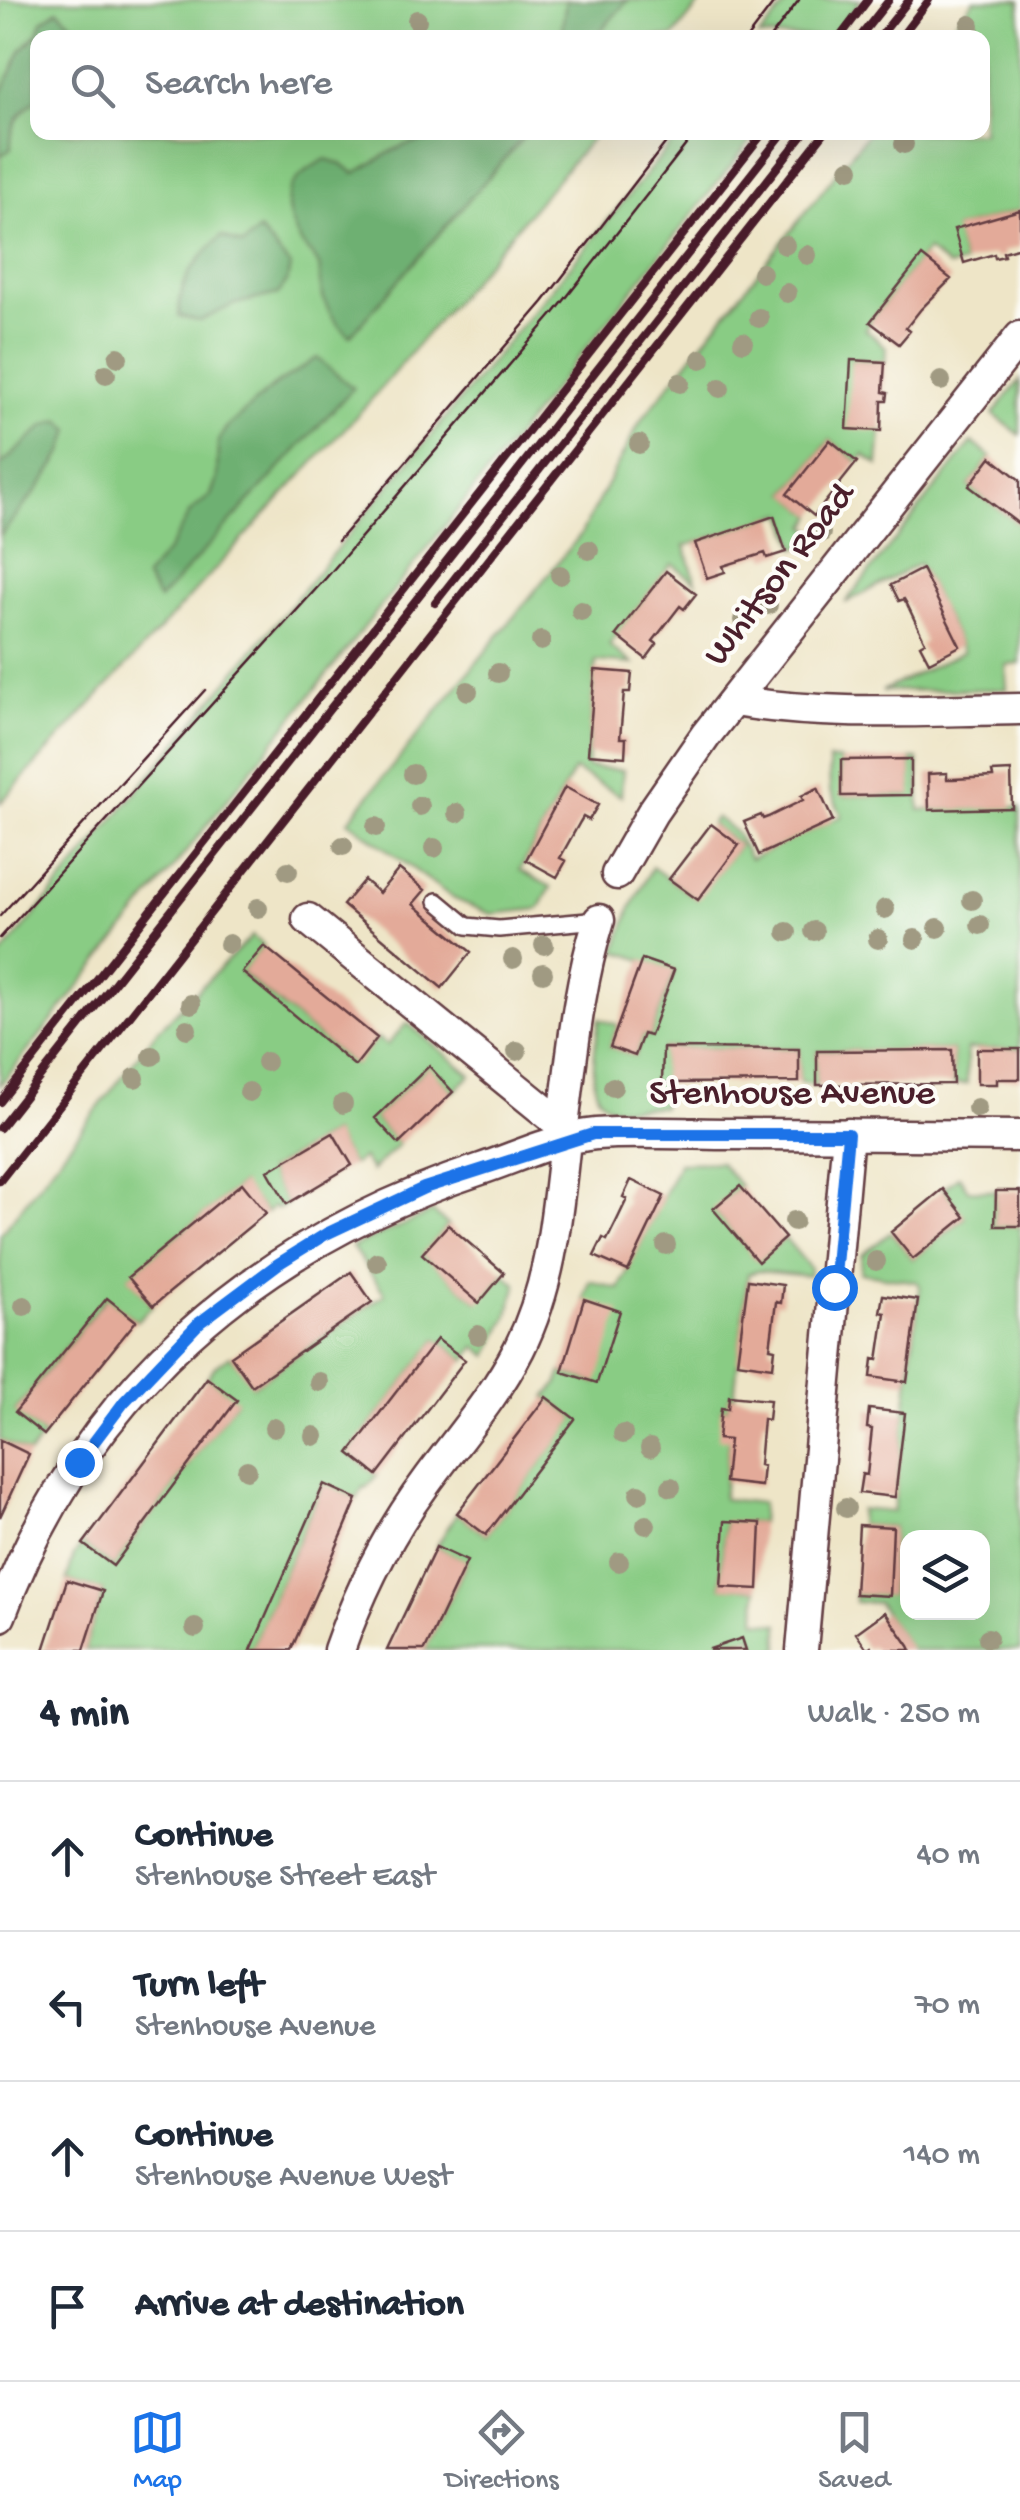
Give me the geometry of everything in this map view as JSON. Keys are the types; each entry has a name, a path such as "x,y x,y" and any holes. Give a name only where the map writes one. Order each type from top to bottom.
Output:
{"street":[{"name":"Whitson Road","path":"618,874 680,771 1020,337"},
{"path":"734,701 813,711 1020,709"},
{"path":"308,919 564,1133"},
{"path":"338,1650 362,1590 402,1517 484,1408 521,1346 548,1275 586,963 599,920"},
{"name":"Stenhouse Avenue","path":"0,1616 32,1542 79,1462 124,1402 199,1323 278,1264 372,1210 564,1133 1020,1136"},
{"path":"802,1650 848,1134"}],"lane":[{"path":"437,901 467,926 498,929 599,920"}],"green space":[{"path":"0,0 703,0 679,30 30,30 30,140 590,140 371,400 0,803"},
{"path":"566,0 628,0 601,30 562,30"},
{"path":"790,0 861,0 837,30 765,30"},
{"path":"974,0 1020,0 1020,210 955,229 964,263 949,267 927,250 865,329 886,347 885,362 851,360 881,431 878,465 864,455 857,462 830,440 787,493 814,516 807,526 824,540 796,548 784,513 685,546 696,582 672,564 609,645 633,664 596,661 587,767 623,770 621,796 574,770 520,870 551,887 539,909 491,914 454,899 348,821 581,534 640,422 862,140 990,140 990,30 950,30"},
{"path":"58,10 72,23 72,30 39,30 42,21"},
{"path":"30,41 30,105 16,121 11,149 0,156 0,96 22,49"},
{"path":"521,140 350,336 330,312 321,290 319,266 293,226 289,192 302,174 326,159 354,173 403,146 419,142"},
{"path":"674,140 751,140 0,1086 0,957"},
{"path":"259,230 290,266 287,282 278,294 235,304 200,321 179,316 185,280 203,255 221,236 243,245"},
{"path":"317,358 353,388 159,600 145,577 169,549 190,512 211,495 217,478 218,441 226,428 274,386"},
{"path":"1020,380 1020,435 993,414"},
{"path":"60,420 70,430 63,452 0,536 0,466 45,425"},
{"path":"972,442 991,457 969,486 1020,525 1020,664 1006,665 1007,689 882,691 963,652 919,564 845,603"},
{"path":"911,759 918,759 920,810 1020,807 1020,1049 967,1049 967,1084 953,1084 952,1050 817,1051 817,1085 799,1082 799,1049 664,1048 662,1107 619,1108 603,1102 594,1082 599,1019 618,1025 610,1047 635,1056 643,1034 650,1036 674,971 616,951 630,910 652,867 697,899 739,845 711,824 716,817 736,833 750,859 842,816 830,790 829,760 841,760 842,796 910,795"},
{"path":"252,936 264,946 242,973 354,1065 377,1038 387,1045 407,1023 471,1075 453,1092 428,1067 375,1118 399,1144 371,1171 363,1158 352,1165 332,1133 268,1171 287,1204 277,1209 274,1206 266,1213 241,1184 129,1277 153,1306 136,1321 106,1298 15,1411 44,1435 29,1454 0,1440 0,1235 158,1030"},
{"path":"720,1162 740,1186 714,1210 758,1261 785,1238 810,1268 809,1276 758,1271 748,1274 734,1397 729,1397 728,1409 721,1409 729,1440 723,1499 762,1503 761,1523 725,1522 721,1586 757,1589 756,1621 779,1624 779,1650 757,1650 752,1635 708,1650 425,1650 467,1562 436,1547 457,1513 486,1535 574,1419 546,1397 562,1372 596,1383 584,1299 590,1281 619,1289 679,1163"},
{"path":"959,1176 968,1190 996,1191 995,1225 1020,1226 1020,1650 911,1650 878,1603 855,1602 855,1594 890,1595 893,1527 859,1525 860,1509 893,1512 920,1286 917,1282 860,1273 862,1255 891,1232 913,1259 965,1218 943,1189"},
{"path":"433,1212 448,1225 423,1254 478,1302 504,1273 517,1285 507,1318 488,1356 476,1347 465,1360 437,1339 349,1453 377,1475 363,1487 357,1499 323,1485 251,1650 84,1650 103,1591 67,1580 74,1555 83,1544 113,1566 236,1401 207,1378 216,1365 231,1356 253,1386 385,1294 352,1247"}],"building":[{"path":"1020,210 1020,247 1003,252 1004,256 995,258 994,254 964,263 954,229"},
{"path":"922,256 951,279 921,309 899,344 870,322"},
{"path":"851,360 885,362 883,392 888,393 887,401 882,401 881,431 847,429"},
{"path":"830,440 857,462 814,516 787,494"},
{"path":"991,457 1020,480 1020,525 969,486"},
{"path":"774,516 786,552 767,558 765,553 723,566 725,572 707,578 695,543"},
{"path":"922,569 960,646 929,662 920,645 925,642 907,604 904,599 899,601 891,585"},
{"path":"666,571 696,594 684,609 680,606 653,641 657,644 646,659 616,635"},
{"path":"595,670 632,673 630,692 624,692 620,738 626,738 625,757 588,754"},
{"path":"911,759 911,795 841,796 841,760"},
{"path":"1011,771 1012,808 929,810 928,774 947,773 947,779 953,779 993,777 992,772"},
{"path":"565,787 598,805 589,820 583,817 580,822 560,858 566,861 557,877 526,860"},
{"path":"818,788 833,821 759,855 744,822 761,815 763,819 768,817"},
{"path":"711,824 739,845 698,900 669,879"},
{"path":"399,869 425,890 413,904 471,952 442,988 343,905 364,880 379,893"},
{"path":"264,946 377,1038 355,1066 242,972"},
{"path":"642,959 674,970 650,1036 643,1034 635,1056 610,1047"},
{"path":"663,1048 799,1049 799,1082 662,1083"},
{"path":"977,1049 1020,1049 1020,1079 977,1084"},
{"path":"952,1050 953,1084 817,1085 817,1051"},
{"path":"429,1066 453,1092 399,1144 375,1118"},
{"path":"333,1133 352,1165 287,1204 268,1171"},
{"path":"631,1180 664,1196 628,1271 594,1256 617,1220"},
{"path":"242,1183 266,1213 153,1306 128,1277"},
{"path":"740,1186 785,1238 758,1262 713,1209"},
{"path":"943,1189 965,1217 913,1259 891,1232"},
{"path":"996,1191 1020,1191 1020,1226 995,1226"},
{"path":"448,1225 504,1273 479,1303 422,1254"},
{"path":"351,1272 372,1302 252,1386 231,1356"},
{"path":"748,1280 783,1285 781,1303 776,1302 770,1348 775,1349 773,1367 737,1362"},
{"path":"883,1295 918,1300 907,1382 871,1377 873,1359 878,1360 885,1313 880,1312"},
{"path":"107,1298 136,1321 44,1435 15,1412"},
{"path":"584,1299 620,1311 597,1383 562,1372"},
{"path":"437,1339 465,1360 377,1475 349,1453"},
{"path":"207,1378 237,1400 113,1566 83,1544"},
{"path":"729,1396 770,1400 768,1420 763,1419 761,1486 725,1482 729,1440 718,1439 721,1408 728,1409"},
{"path":"546,1397 575,1419 486,1535 457,1513"},
{"path":"869,1409 905,1413 895,1497 859,1493 862,1474 867,1475 872,1429 867,1428"},
{"path":"0,1440 29,1454 0,1517"},
{"path":"324,1484 357,1499 344,1530 291,1650 251,1650"},
{"path":"725,1521 761,1523 758,1589 721,1587"},
{"path":"859,1525 893,1527 890,1596 855,1594"},
{"path":"436,1547 467,1561 425,1650 387,1650"},
{"path":"67,1580 103,1591 84,1650 44,1650"},
{"path":"885,1612 911,1650 874,1650 871,1646 867,1649 856,1633"},
{"path":"742,1638 746,1650 710,1650 710,1649"}],"tram line":[{"path":"753,30 776,0"},
{"path":"776,30 799,0"},
{"path":"338,541 543,302 668,140"},
{"path":"0,938 326,578 555,312 690,140"},
{"path":"0,916 205,690"}],"railway":[{"path":"845,30 868,0"},
{"path":"865,30 889,0"},
{"path":"885,30 909,0"},
{"path":"906,30 929,0"},
{"path":"0,1102 758,140"},
{"path":"0,1128 778,140"},
{"path":"435,603 799,140"},
{"path":"0,1181 819,140"}],"route":[{"path":"79,1462 124,1402 199,1323 278,1264 372,1210 424,1188 593,1134 848,1134 834,1287"}]}
